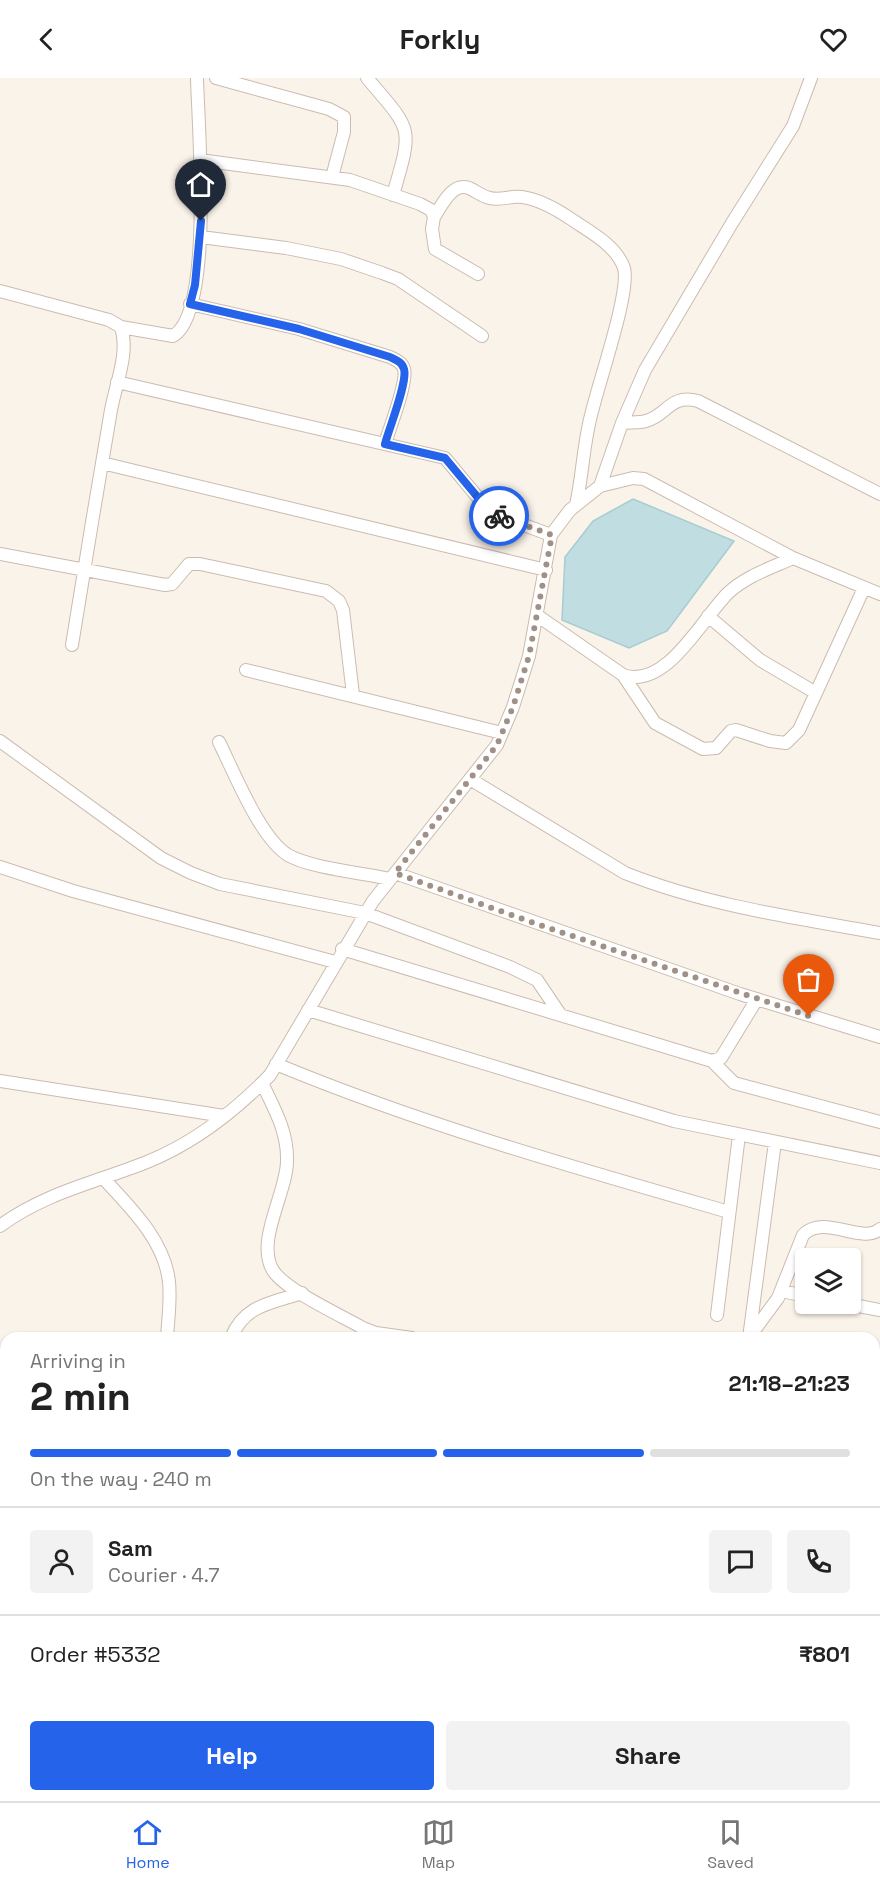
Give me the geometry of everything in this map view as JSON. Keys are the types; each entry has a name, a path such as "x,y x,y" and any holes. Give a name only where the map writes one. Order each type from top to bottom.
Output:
{"street":[{"path":"0,291 92,314 121,327 173,336 179,333 190,304 201,237 197,78"},
{"path":"216,78 329,110 344,117 344,132 332,177"},
{"path":"367,78 401,117 406,127 406,150 393,195"},
{"path":"600,486 622,423 645,370 732,223 793,126 811,78"},
{"path":"200,160 350,180 420,204 431,210 434,217"},
{"path":"478,274 435,249 432,230 434,217 453,190 459,187 467,187 488,198 519,196 560,212 609,245 623,267 625,276 621,300 589,422 584,468 576,505"},
{"path":"201,237 286,248 341,259 382,273 398,279 482,336"},
{"path":"190,304 299,329 390,357 401,363 405,371 403,382 385,444"},
{"path":"72,645 102,463 124,348 121,327"},
{"path":"117,382 445,458 485,506 497,515 552,535"},
{"path":"622,423 646,421 672,402 683,399 698,401 880,494"},
{"path":"102,463 546,570"},
{"path":"0,1226 17,1213 49,1196 167,1153 204,1132 261,1083 276,1064 365,913 470,779 490,757 502,733 529,656 552,535 576,505 600,486 633,477 644,479 793,558 880,594"},
{"path":"0,554 165,585 172,584 189,564 200,564 334,595 343,610 353,695"},
{"path":"538,616 623,675 639,679 660,671 708,616 740,584 793,558"},
{"path":"623,675 655,723 710,750 731,731 736,730 770,741 786,743 799,730 864,588"},
{"path":"708,616 760,660 816,693"},
{"path":"246,670 502,733"},
{"path":"0,741 161,858 191,873 220,884 365,913 510,967 537,980 560,1014"},
{"path":"219,742 249,805 275,845 288,855 302,861 393,876 757,999 880,1037"},
{"path":"470,779 616,868 648,882 710,899 880,933"},
{"path":"0,867 73,891 335,962"},
{"path":"342,949 711,1060 734,1083 880,1122"},
{"path":"711,1060 721,1058 757,999"},
{"path":"308,1010 674,1121 880,1163"},
{"path":"276,1064 360,1098 486,1142 729,1212"},
{"path":"0,1081 224,1116"},
{"path":"261,1083 281,1122 287,1159 286,1175 270,1228 268,1246 270,1263 275,1273 302,1293 372,1332"},
{"path":"717,1315 739,1135"},
{"path":"750,1332 775,1142"},
{"path":"103,1178 133,1211 160,1250 167,1266 170,1284 167,1332"},
{"path":"753,1332 772,1309 803,1235 809,1229 821,1227 869,1233 880,1229"},
{"path":"781,1291 795,1294"},
{"path":"234,1332 240,1318 249,1312 302,1293"},
{"path":"861,1306 880,1310"}],"water":[{"path":"633,499 734,541 667,631 629,648 562,620 565,557 593,521"}],"way so far":[{"path":"499,516 552,535 529,656 513,707 490,757 395,873 531,922 809,1016"}],"route":[{"path":"201,221 195,285 190,304 299,329 390,357 401,363 405,371 403,382 385,444 445,458 485,506 499,516"}]}
